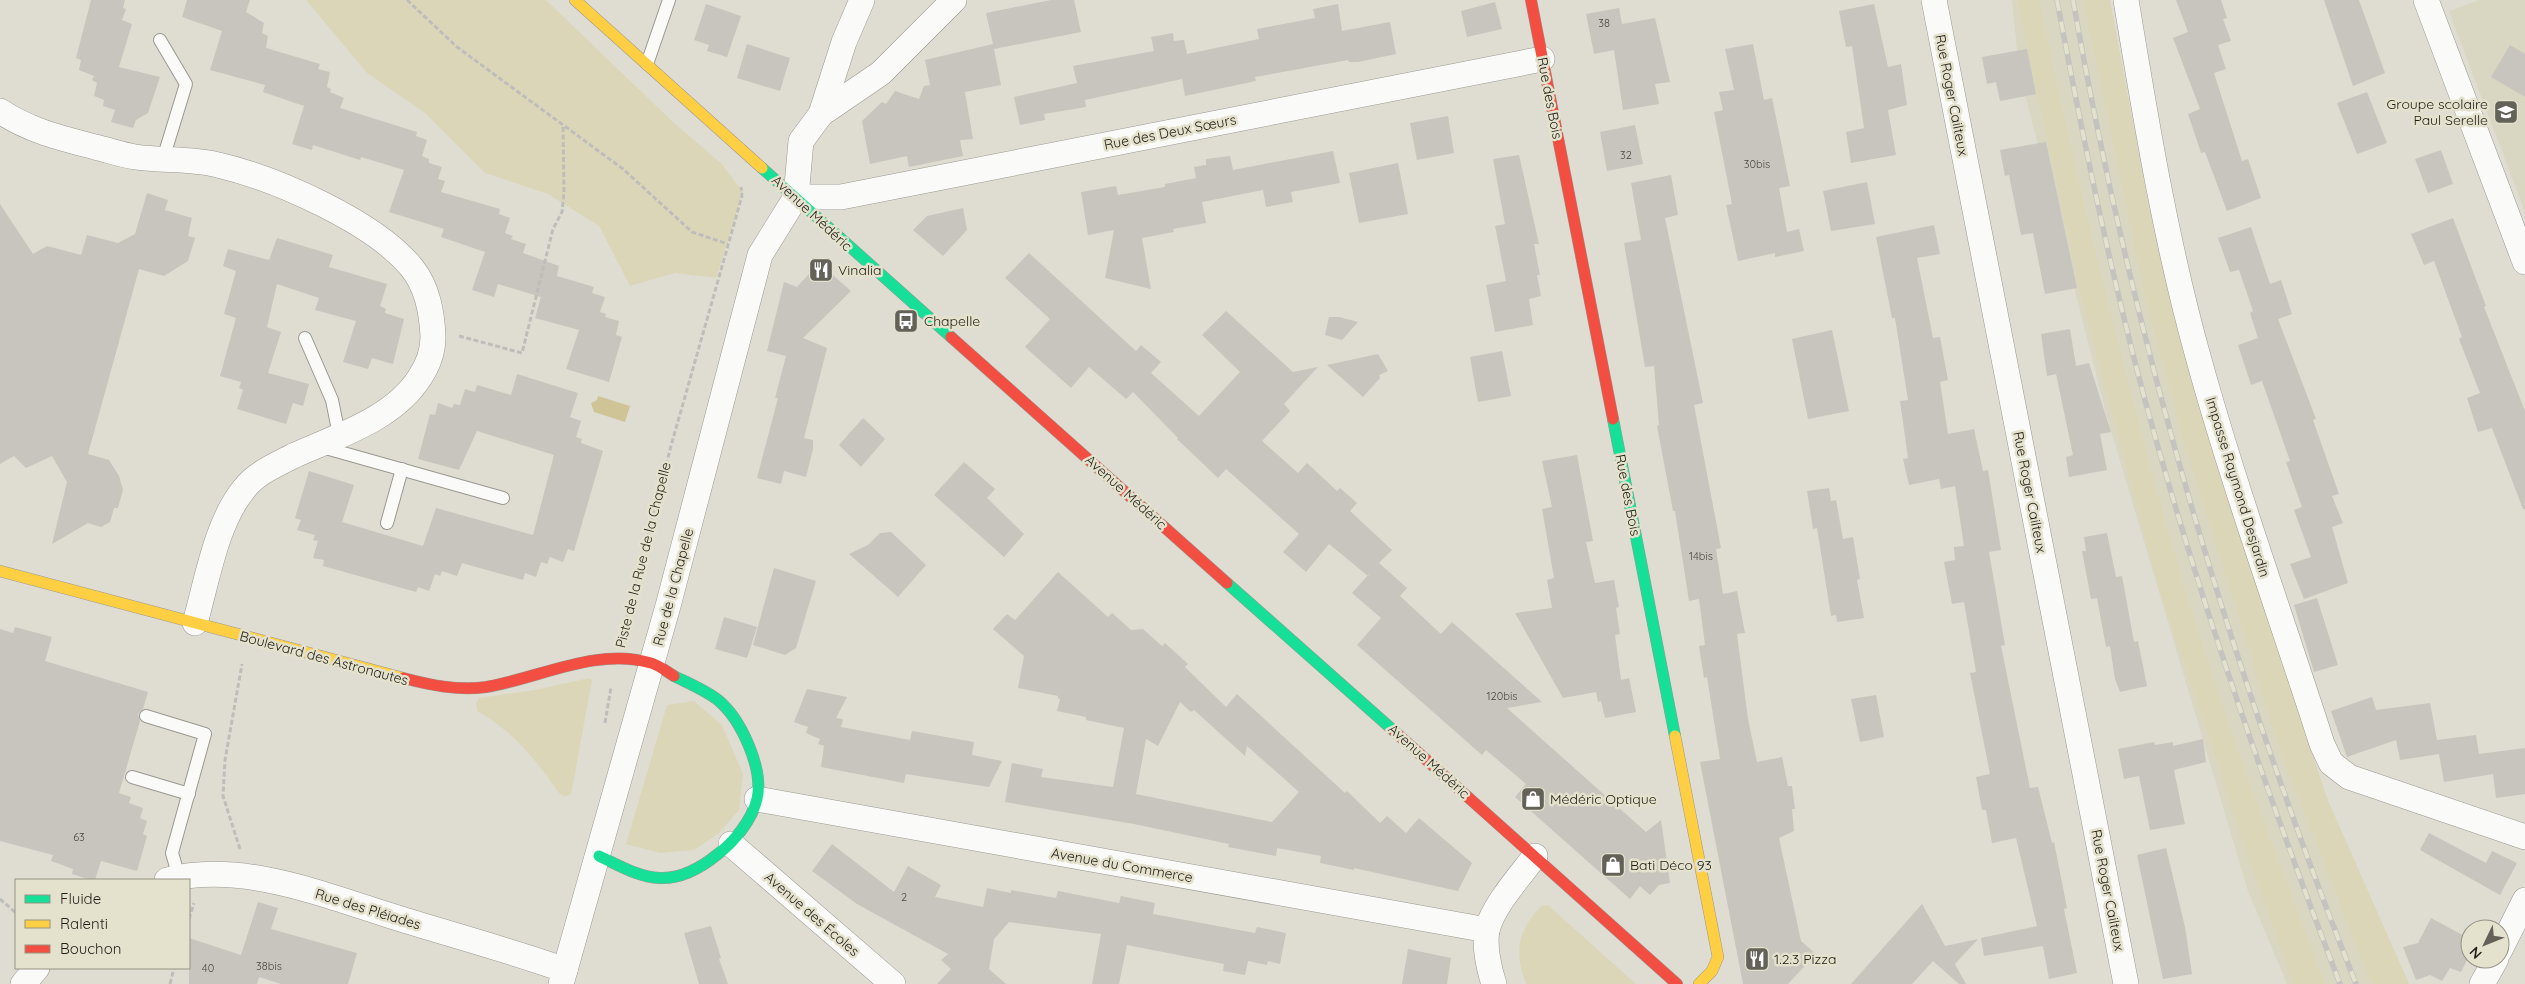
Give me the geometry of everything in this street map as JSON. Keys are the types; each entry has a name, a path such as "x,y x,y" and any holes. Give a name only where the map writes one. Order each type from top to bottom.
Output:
{"street":[{"name":"Avenue Médéric","path":"575,0 861,257 1536,856 1677,984"},
{"path":"796,197 801,141 821,114 844,42 862,0"},
{"path":"821,114 881,73 954,0"},
{"name":"Rue des Bois","path":"1531,0 1718,957 1712,971 1699,984"},
{"name":"Rue Roger Cailteux","path":"1934,0 2126,984"},
{"name":"Impasse Raymond Desjardin","path":"2126,0 2151,154 2199,360 2265,573 2331,764 2350,777 2525,837"},
{"path":"2426,0 2525,262"},
{"name":"Rue des Deux Sœurs","path":"796,197 841,197 1542,59"},
{"path":"0,111 20,124 46,134 134,157 218,165 297,192 352,220 394,250 413,268 426,291 432,316 433,345 425,369 412,391 393,408 268,469 245,488 230,508 195,623"},
{"name":"Rue de la Chapelle","path":"563,977 652,663 760,255 796,197"},
{"name":"Boulevard des Astronautes","path":"0,571 438,688 484,686 524,679 577,664 616,658 652,663"},
{"path":"598,856 634,872 660,878 680,875 703,866 731,844 747,820 757,799 757,771 749,746 738,725 718,700 652,663"},
{"name":"Avenue du Commerce","path":"757,799 1487,930"},
{"name":"Avenue des Écoles","path":"731,844 893,984"},
{"path":"1494,984 1487,950 1487,930 1499,905 1536,856"},
{"name":"Rue des Pléiades","path":"173,879 227,874 280,883 563,977"},
{"path":"2510,930 2525,900"},
{"path":"23,984 36,969"},
{"path":"2482,984 2490,969"}],"lane":[{"path":"647,64 669,0"},
{"path":"160,40 186,84 164,159"},
{"path":"305,338 332,400 328,440 402,469 502,498"},
{"path":"387,523 402,469"},
{"path":"146,716 205,734 172,853 173,879"},
{"path":"132,777 189,794"}],"path":[{"path":"407,0 457,47 623,169 692,232 728,244"},
{"path":"432,329 522,353 554,229 562,212 565,182 563,125"},
{"name":"Piste de la Rue de la Chapelle","path":"603,731 616,658 671,446 742,196 735,162 745,152"},
{"path":"240,876 241,850 223,796 224,760 241,677 245,637"},
{"path":"0,899 15,912"},
{"path":"170,984 174,969"}],"shaded area":[{"path":"306,0 546,0 672,121 722,164 743,192 716,278 675,273 630,286 599,226 548,194 485,173 426,114 367,73"},
{"path":"2012,0 2107,0 2117,63 2149,208 2290,714 2409,984 2287,984 2248,891 2107,417 2019,70"},
{"path":"2017,0 2039,0 2107,299 2145,447 2187,595 2235,742 2325,984 2293,984 2254,875 2158,586 2082,301"},
{"path":"2083,0 2110,0 2149,208 2200,400 2272,632 2328,801 2409,984 2371,984 2280,751 2182,436 2146,302"},
{"name":"Groupe scolaire Paul Serelle","path":"2480,0 2525,0 2525,212 2449,11"},
{"path":"598,396 630,406 625,422 594,412 591,403 597,400"},
{"path":"589,678 592,680 571,794 565,797 559,793 523,747 502,728 477,711 476,704 479,698 535,690"},
{"path":"694,701 722,725 743,774 739,810 718,834 694,850 660,853 626,844 667,705"},
{"path":"1548,905 1636,984 1526,984 1520,962 1520,942 1527,924 1533,915 1541,906"}],"building":[{"path":"91,0 125,0 123,8 126,9 122,20 132,24 119,67 160,77 148,113 136,120 133,128 111,122 115,110 103,106 104,100 94,96 97,83 92,80 94,76 79,70 81,60 76,58"},
{"path":"187,0 250,0 246,12 264,23 262,33 268,36 266,48 320,64 318,69 330,72 327,87 331,89 330,92 344,98 340,108 417,132 416,136 427,140 422,156 429,159 429,163 442,167 438,179 445,181 441,192 500,209 499,214 510,218 505,233 513,236 511,239 526,244 523,253 559,266 557,276 594,287 592,293 605,297 600,312 606,314 605,317 619,321 616,335 622,337 609,382 566,369 579,330 535,318 541,297 498,284 494,297 472,290 485,252 441,237 444,229 389,212 404,170 361,157 360,160 313,145 312,150 292,144 304,106 263,92 265,85 210,70 222,31 182,17"},
{"path":"1051,0 1074,0 1081,32 994,49 1001,85 965,92 973,139 960,140 963,156 909,167 907,156 870,164 862,121 882,102 886,104 895,91 919,99 924,86 930,85 925,60 993,44 986,13"},
{"path":"2176,0 2221,0 2227,18 2223,19 2231,41 2218,45 2226,69 2214,73 2242,161 2248,159 2261,198 2227,211 2205,152 2201,153 2188,114 2200,109 2173,38 2188,32"},
{"path":"2324,0 2359,0 2385,73 2353,86"},
{"path":"1495,2 1502,29 1467,37 1461,11"},
{"path":"706,4 741,16 727,57 707,51 709,45 694,40"},
{"path":"1338,4 1342,31 1390,22 1396,54 1358,62 1349,62 1348,60 1255,77 1256,81 1185,96 1182,79 1085,100 1086,107 1044,114 1045,120 1020,125 1014,97 1077,83 1073,66 1154,51 1151,37 1173,33 1174,41 1184,40 1187,54 1259,39 1257,29 1315,18 1313,9"},
{"path":"1874,4 1888,67 1901,64 1907,105 1888,110 1896,155 1851,163 1846,132 1864,128 1852,46 1846,47 1839,11"},
{"path":"1619,8 1622,24 1655,18 1670,82 1655,84 1659,104 1623,110 1614,50 1594,54 1586,14"},
{"path":"747,44 790,58 780,91 737,78"},
{"path":"1753,44 1764,100 1772,98 1790,186 1779,188 1787,232 1799,229 1804,251 1775,257 1775,253 1738,261 1726,205 1732,204 1714,112 1723,110 1719,92 1734,90 1725,49"},
{"path":"2510,45 2525,54 2525,97 2491,77"},
{"path":"2027,49 2036,94 2000,101 1996,82 1987,84 1982,57"},
{"path":"2367,92 2387,143 2357,154 2337,103"},
{"path":"1448,116 1454,153 1417,160 1410,123"},
{"path":"1635,125 1643,164 1607,171 1600,132"},
{"path":"2046,142 2077,288 2045,294 2033,233 2021,235 2009,175 2005,176 2000,150"},
{"path":"2441,150 2453,184 2428,193 2415,159"},
{"path":"1333,151 1340,183 1291,192 1293,202 1266,207 1263,190 1202,202 1206,223 1173,229 1174,232 1142,238 1151,289 1105,278 1114,230 1088,235 1081,192 1116,186 1118,195 1165,187 1165,184 1196,178 1194,167 1206,165 1206,159 1230,156 1233,170"},
{"path":"1519,155 1539,244 1534,244 1540,275 1537,275 1541,296 1529,299 1533,325 1495,332 1486,285 1506,281 1495,226 1505,224 1493,159"},
{"path":"1398,163 1408,214 1359,223 1349,173"},
{"path":"1671,175 1678,215 1665,218 1703,403 1694,405 1721,548 1716,549 1723,594 1737,591 1745,633 1737,634 1748,719 1757,762 1782,757 1788,786 1792,786 1795,809 1792,809 1794,831 1779,838 1801,941 1816,954 1788,984 1743,984 1700,762 1720,759 1707,677 1704,678 1699,646 1705,645 1699,599 1689,601 1675,511 1673,511 1657,426 1659,425 1654,366 1645,367 1624,243 1641,240 1631,183"},
{"path":"1867,182 1875,224 1831,231 1823,191"},
{"path":"147,193 168,200 165,210 192,218 188,236 195,238 188,261 164,276 139,269 88,454 109,460 119,476 123,490 118,508 114,508 110,522 101,527 88,523 52,544 67,482 52,456 26,468 14,456 0,464 0,204 33,254 47,246 81,255 87,235 118,243 135,234"},
{"path":"963,208 967,230 943,256 913,230 927,216"},
{"path":"2453,218 2486,306 2484,307 2525,411 2525,509 2523,509 2492,428 2478,432 2467,398 2480,393 2459,339 2462,337 2434,261 2424,265 2411,234"},
{"path":"1934,225 1940,254 1917,258 1933,338 1940,337 1948,380 1940,382 1948,434 1974,429 1983,471 1988,470 2001,550 1989,552 2005,645 2001,646 2030,788 2038,787 2052,843 2054,842 2067,908 2064,909 2077,973 2049,979 2043,946 1984,956 1981,938 2037,926 2016,838 1992,843 1986,810 1982,810 1976,777 1990,774 1970,673 1976,672 1964,602 1952,604 1944,562 1955,560 1954,547 1964,546 1955,486 1941,489 1939,479 1909,485 1903,459 1908,458 1900,401 1908,400 1895,318 1892,318 1876,237"},
{"path":"2251,227 2270,284 2281,280 2292,314 2278,319 2316,419 2313,420 2339,494 2332,496 2343,523 2332,527 2348,583 2304,599 2290,564 2311,557 2294,510 2302,507 2286,462 2290,461 2262,381 2251,385 2238,345 2258,338 2250,313 2253,311 2239,270 2230,272 2218,238"},
{"path":"277,238 333,255 329,267 387,284 380,306 386,309 385,313 404,319 393,364 372,358 368,369 343,362 356,321 315,310 319,298 277,284 267,327 281,332 268,373 309,384 303,406 293,403 286,424 237,409 243,390 239,388 241,382 220,376 236,318 224,314 236,271 223,266 228,249 269,260"},
{"path":"1029,253 1136,351 1141,345 1161,362 1151,373 1199,416 1240,372 1202,335 1226,311 1293,372 1318,367 1284,404 1290,411 1262,441 1298,473 1307,463 1337,491 1340,488 1357,503 1350,511 1392,550 1379,563 1407,588 1400,596 1441,634 1452,622 1542,702 1507,708 1646,832 1661,820 1670,883 1659,885 1650,895 1640,886 1630,899 1515,797 1526,784 1486,750 1482,755 1357,645 1381,618 1352,593 1368,576 1329,544 1306,572 1283,552 1299,534 1226,469 1218,478 1177,439 1133,392 1126,399 1089,367 1071,388 1025,347 1050,319 1005,278"},
{"path":"819,263 851,291 803,338 827,348 804,438 813,440 813,449 806,477 784,471 781,484 757,478 778,398 775,398 786,356 767,351 784,282 797,287"},
{"path":"1329,317 1339,317 1358,322 1342,340 1325,335"},
{"path":"2070,329 2076,366 2089,363 2111,432 2100,434 2107,470 2069,477 2066,457 2073,455 2056,374 2047,376 2041,334"},
{"path":"1832,330 1849,411 1808,419 1792,339"},
{"path":"1502,351 1511,396 1478,402 1470,357"},
{"path":"1378,354 1388,371 1379,375 1380,378 1363,397 1327,365"},
{"path":"517,374 578,393 570,417 581,421 576,437 582,439 581,443 603,451 574,551 568,549 563,562 550,557 547,564 541,562 536,577 525,573 523,580 462,563 457,576 442,571 440,576 435,574 429,591 418,587 416,592 323,566 324,560 313,558 318,541 313,540 315,535 297,530 301,520 295,518 309,471 354,485 342,522 423,546 436,508 533,535 554,455 477,431 459,470 418,459 430,414 435,415 438,403 452,408 454,404 460,405 465,389 475,392 477,385 511,395"},
{"path":"863,418 885,439 861,467 839,445"},
{"path":"1577,455 1593,541 1586,542 1595,583 1614,580 1619,607 1616,608 1620,634 1615,635 1621,680 1629,678 1636,712 1605,718 1601,701 1598,702 1596,692 1563,698 1515,613 1552,608 1547,580 1554,578 1542,509 1552,507 1542,461"},
{"path":"964,462 995,489 987,498 1024,534 1004,557 934,495"},
{"path":"1829,488 1831,501 1836,500 1843,539 1853,537 1860,579 1857,580 1864,618 1837,622 1836,615 1831,616 1817,528 1813,529 1807,491"},
{"path":"891,532 926,565 898,597 849,554 868,545 880,533"},
{"path":"2107,533 2116,577 2122,576 2134,642 2138,641 2147,686 2120,692 2115,679 2110,646 2106,647 2097,598 2091,599 2082,551 2086,551 2084,537"},
{"path":"774,568 816,581 796,648 785,655 753,645"},
{"path":"1058,572 1108,617 1112,613 1131,630 1143,629 1162,646 1165,643 1188,664 1185,667 1226,707 1237,694 1345,793 1347,791 1380,823 1387,816 1406,833 1419,818 1472,863 1458,891 1354,868 1354,870 1320,863 1321,856 1277,848 1276,856 1228,847 1229,844 1134,824 1005,802 1012,763 1043,769 1041,777 1113,787 1124,728 1086,720 1086,717 1057,711 1060,699 1058,696 1018,688 1024,656 993,629 1007,614 1015,620","holes":["1180,702 1191,712 1194,710 1245,756 1247,746 1299,792 1272,822 1136,794 1146,739 1158,746"]},
{"path":"2317,598 2338,665 2314,672 2294,605"},
{"path":"724,617 757,627 747,658 715,649"},
{"path":"15,627 52,637 45,661 148,692 143,709 138,714 140,721 119,793 131,797 129,803 143,808 140,818 147,821 143,834 147,836 137,871 101,861 95,879 88,879 72,874 73,869 51,861 53,855 0,841 0,629 13,633"},
{"path":"807,689 847,697 836,718 843,719 841,727 910,740 912,731 974,742 972,755 1002,761 989,787 906,774 904,783 821,767 824,746 818,744 820,739 806,733 808,727 794,722"},
{"path":"1876,695 1884,737 1860,742 1851,699"},
{"path":"2372,697 2376,710 2430,703 2437,740 2476,735 2479,754 2525,748 2525,794 2496,798 2493,774 2444,782 2439,754 2400,760 2396,740 2347,757 2331,711"},
{"path":"2203,739 2206,762 2174,770 2185,824 2150,830 2139,776 2124,779 2118,749 2154,742 2155,745 2173,742 2173,746"},
{"path":"2429,833 2486,863 2492,851 2517,863 2500,895 2420,850"},
{"path":"832,844 894,892 908,866 941,885 935,897 983,907 987,888 1011,893 1011,890 1056,898 1058,891 1119,903 1121,896 1155,903 1153,914 1255,933 1257,927 1286,933 1280,964 1268,961 1267,965 1248,961 1245,975 1223,971 1224,964 1127,945 1119,984 1092,984 1101,934 1009,922 994,939 989,969 1006,984 937,984 951,969 941,960 948,954 857,904 812,871"},
{"path":"2166,848 2185,927 2192,974 2163,979 2137,855"},
{"path":"258,902 278,908 271,929 357,953 348,984 281,984 259,977 257,984 189,984 190,938 241,955"},
{"path":"1922,904 1945,946 1978,939 1955,964 1966,984 1959,984 1933,961 1912,984 1851,984"},
{"path":"2431,918 2460,934 2460,969 2462,969 2461,972 2450,968 2442,981 2430,975 2416,980 2403,947 2418,943"},
{"path":"711,926 721,958 719,959 728,984 699,984 684,933"},
{"path":"1408,949 1451,958 1447,984 1402,984"}],"railway":[{"path":"2057,0 2102,225 2128,336 2158,447 2199,583 2243,718 2340,984"},
{"path":"2073,0 2097,126 2124,251 2155,376 2189,499 2267,743 2310,864 2356,984"}],"traffic: fast":[{"path":"762,168 951,337"},
{"path":"1613,419 1675,736"},
{"path":"1227,583 1394,731"},
{"path":"599,856 628,870 652,877 668,878 683,874 705,863 724,849 742,830 755,807 758,787 754,760 749,745 735,719 727,708 713,696 674,676"}],"traffic: slow":[{"path":"575,0 762,168"},
{"path":"0,571 403,678"},
{"path":"1675,736 1718,957 1712,971 1699,984"}],"traffic: jam":[{"path":"1531,0 1613,419"},
{"path":"951,337 1227,583"},
{"path":"403,678 444,687 476,688 506,683 589,661 610,659 630,659 651,663 674,676"},
{"path":"1394,731 1677,984"}],"place":[{"name":"Groupe scolaire Paul Serelle","path":"2506,112"},
{"name":"Vinalia","path":"821,270"},
{"name":"Chapelle","path":"906,321"},
{"name":"Médéric Optique","path":"1533,799"},
{"name":"Bati Déco 93","path":"1613,865"},
{"name":"1.2.3 Pizza","path":"1757,959"}]}
